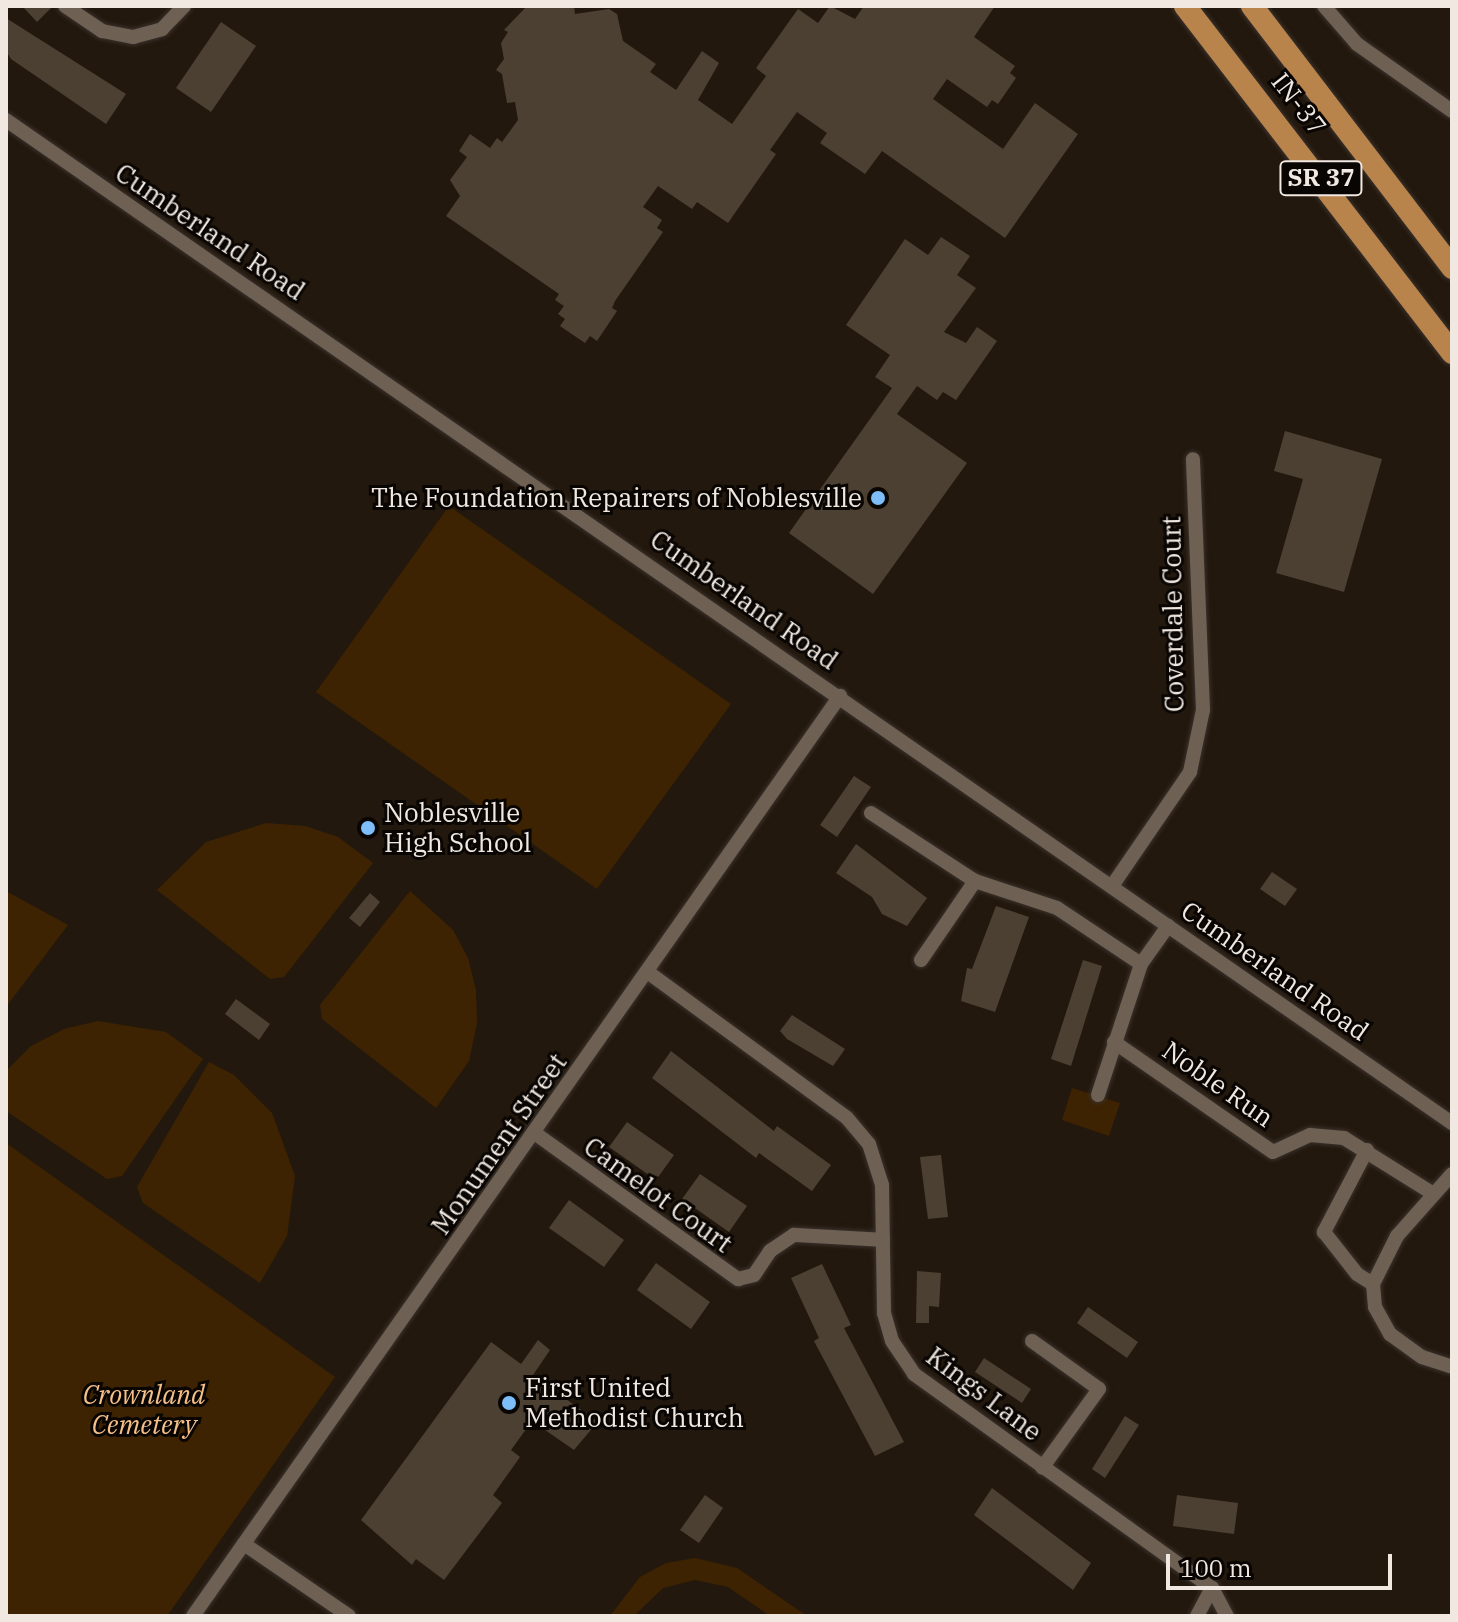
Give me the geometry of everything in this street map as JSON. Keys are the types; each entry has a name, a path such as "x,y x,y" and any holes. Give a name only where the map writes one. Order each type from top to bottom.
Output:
{"highway":[{"name":"IN-37","path":"1185,6 1452,353"},
{"name":"IN-37","path":"1252,6 1452,268"}],"street":[{"path":"65,6 102,31 133,37 162,29 184,6"},
{"path":"1324,6 1357,44 1452,111"},
{"name":"Cumberland Road","path":"6,120 1452,1123"},
{"name":"Coverdale Court","path":"1112,886 1190,772 1203,710 1193,459"},
{"name":"Monument Street","path":"193,1616 536,1134 840,696"},
{"path":"871,813 975,881 1057,908 1141,964"},
{"path":"921,960 975,881"},
{"path":"1098,1095 1141,964 1168,926"},
{"name":"Kings Lane","path":"649,973 859,1131 878,1165 883,1240 881,1299 902,1360 926,1386 1212,1588 1224,1602 1227,1616"},
{"name":"Noble Run","path":"1114,1042 1273,1152 1320,1134 1344,1138 1367,1150"},
{"name":"Camelot Court","path":"536,1134 738,1279 754,1275 770,1251 794,1235 883,1240"},
{"path":"1373,1284 1357,1274 1324,1232 1367,1150 1432,1193"},
{"path":"1452,1174 1432,1193 1385,1253 1373,1284 1375,1307 1390,1334 1422,1357 1452,1367"},
{"path":"1032,1341 1099,1389 1042,1468"},
{"path":"244,1544 349,1616"},
{"path":"1197,1616 1212,1588"}],"green space":[{"path":"449,506 731,704 597,889 316,692"},
{"path":"266,823 305,826 338,837 373,863 284,977 270,979 157,890 206,842"},
{"path":"6,891 68,925 6,1007"},
{"path":"410,891 453,930 468,958 476,990 477,1023 469,1061 436,1108 322,1019 320,1005"},
{"path":"98,1021 166,1032 203,1059 122,1176 107,1179 6,1111 6,1071 31,1046 64,1029"},
{"path":"209,1062 234,1075 272,1113 295,1176 287,1236 260,1283 143,1203 137,1187"},
{"path":"1072,1088 1120,1103 1109,1136 1062,1120"},
{"name":"Crownland Cemetery","path":"6,1143 335,1377 167,1616 6,1616"},
{"path":"695,1558 737,1568 807,1616 770,1616 728,1587 695,1580 663,1588 634,1616 610,1616 640,1577 666,1563"}],"building":[{"path":"22,6 53,6 37,22"},
{"path":"527,6 574,6 575,14 609,9 617,14 623,41 656,64 650,72 676,90 702,51 719,63 698,100 732,124 766,76 756,68 798,9 818,23 830,6 855,19 864,6 995,6 974,37 1015,66 1010,73 1016,78 998,104 992,100 987,107 947,79 933,99 1003,149 1035,103 1078,134 1005,238 882,151 865,174 820,143 827,133 797,112 770,150 776,154 728,223 697,202 692,209 658,186 643,207 662,220 657,228 663,232 615,301 612,308 617,311 597,341 590,336 585,343 560,326 565,319 558,314 564,306 555,300 559,294 446,216 460,196 450,180 467,157 459,151 470,134 490,148 497,138 502,142 518,120 515,102 507,103 502,74 496,70 504,59 501,43 508,32 504,30"},
{"path":"6,18 126,94 106,124 11,59 6,51"},
{"path":"221,22 256,46 211,112 176,88"},
{"path":"941,237 970,256 957,275 976,288 944,332 966,343 977,327 997,341 956,400 943,392 937,400 917,386 897,414 967,463 873,594 789,533 892,388 875,377 890,355 846,325 905,239 928,255"},
{"path":"1285,431 1382,459 1344,592 1276,573 1303,479 1274,471"},
{"path":"854,776 871,787 837,837 820,825"},
{"path":"856,844 927,898 907,926 882,914 872,897 836,873"},
{"path":"1272,872 1297,889 1285,906 1260,889"},
{"path":"370,893 380,902 360,927 349,918"},
{"path":"996,906 1029,917 995,1012 961,1001 967,968 972,969"},
{"path":"1083,960 1102,966 1071,1066 1051,1059"},
{"path":"236,999 270,1024 259,1040 225,1014"},
{"path":"792,1015 845,1049 833,1066 787,1039 780,1031"},
{"path":"671,1051 774,1131 777,1126 831,1165 812,1191 759,1153 756,1158 652,1078"},
{"path":"627,1122 674,1155 656,1180 609,1147"},
{"path":"941,1155 948,1217 928,1219 920,1157"},
{"path":"700,1174 747,1206 729,1232 682,1199"},
{"path":"569,1200 624,1240 604,1267 549,1228"},
{"path":"656,1263 710,1302 691,1329 637,1290"},
{"path":"822,1264 851,1325 844,1328 904,1442 875,1456 814,1341 819,1338 791,1278"},
{"path":"917,1271 941,1273 939,1307 929,1306 929,1323 916,1323"},
{"path":"1088,1307 1138,1342 1127,1358 1077,1323"},
{"path":"538,1340 550,1350 533,1375 595,1420 595,1425 574,1450 532,1421 511,1450 520,1457 493,1495 502,1503 444,1580 416,1559 412,1565 361,1520 491,1342 521,1364"},
{"path":"984,1358 1031,1389 1022,1403 975,1372"},
{"path":"1125,1416 1139,1425 1105,1478 1092,1469"},
{"path":"992,1488 1091,1563 1073,1590 974,1515"},
{"path":"705,1495 723,1508 699,1543 680,1530"},
{"path":"1177,1495 1238,1503 1234,1534 1173,1526"}],"place":[{"name":"The Foundation Repairers of Noblesville","path":"878,498"},
{"name":"Noblesville High School","path":"368,828"},
{"name":"First United Methodist Church","path":"509,1403"}]}
